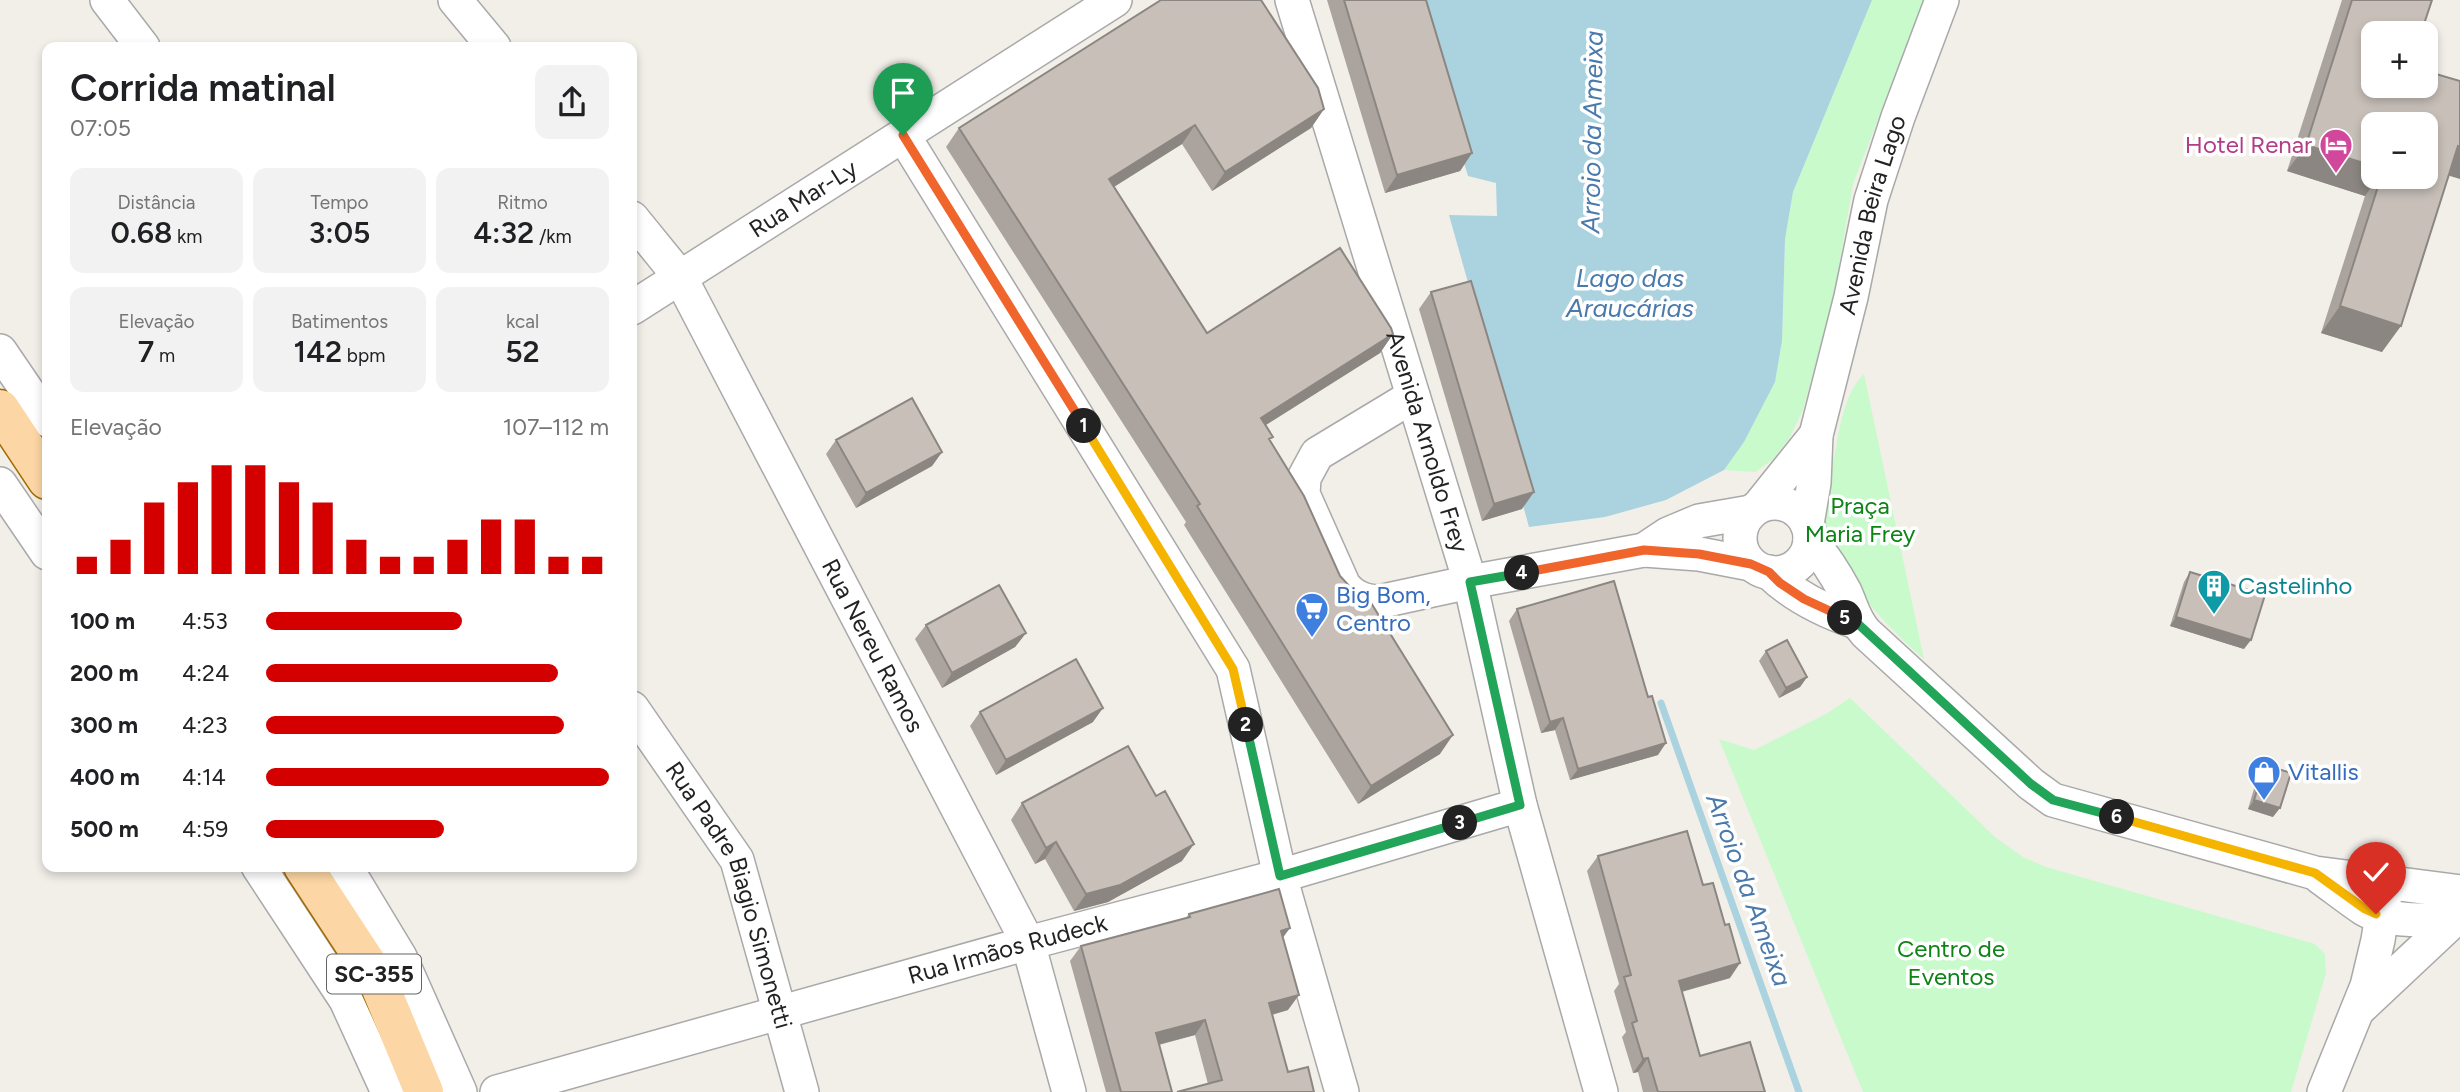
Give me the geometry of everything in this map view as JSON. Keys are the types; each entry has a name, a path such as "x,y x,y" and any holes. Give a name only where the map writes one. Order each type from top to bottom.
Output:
{"main road":[{"path":"0,409 42,472"},
{"name":"SC-355","path":"307,872 377,979 424,1092"}],"street":[{"path":"107,0 139,42"},
{"path":"455,0 490,42"},
{"name":"Rua Mar-Ly","path":"637,305 1115,0"},
{"name":"Avenida Arnoldo Frey","path":"1292,0 1470,582 1520,805 1601,1092"},
{"name":"Avenida Beira Lago","path":"1808,532 1816,435 1851,297 1871,200 1898,117 1942,0"},
{"path":"903,135 1233,669 1280,876 1342,1092"},
{"name":"Rua Nereu Ramos","path":"637,224 680,277 1028,943 1069,1092"},
{"path":"0,351 42,413"},
{"path":"1413,396 1317,454 1304,478 1303,494 1344,586 1365,601 1378,602 1644,550 1699,554 1760,568 1788,570 1797,565 1807,553 1808,532"},
{"name":"Avenida Beira Lago","path":"1755,509 1816,435"},
{"path":"0,484 42,546"},
{"path":"1644,550 1668,534 1699,521 1779,503 1788,506 1797,511 1834,572 1847,595 1856,622"},
{"path":"1755,509 1741,528 1740,538 1741,548 1760,568 1804,599 1856,622 2021,775 2053,800 2315,873 2387,882 2459,909"},
{"name":"Rua Padre Biagio Simonetti","path":"637,715 737,860 803,1092"},
{"name":"Rua Irmãos Rudeck","path":"496,1092 1028,943 1280,876 1520,805"},
{"path":"262,872 346,1000 388,1092"},
{"path":"349,872 400,957 460,1092"},
{"path":"2315,873 2365,909 2382,916 2423,920 2459,909"},
{"path":"2324,1092 2359,1009 2373,963 2387,882"},
{"path":"2359,1009 2459,909"}],"green space":[{"path":"1872,0 1924,0 1853,184 1834,296 1803,410 1789,439 1772,460 1755,472 1724,470 1744,442 1775,382 1782,341 1785,239 1793,192"},
{"name":"Praça Maria Frey","path":"1864,374 1924,659 1893,630 1860,592 1846,572 1827,531 1825,495 1842,419 1848,399"},
{"name":"Centro de Eventos","path":"1850,698 1995,837 2023,857 2046,867 2315,944 2325,954 2326,973 2291,1092 1863,1092 1719,739 1754,750 1826,714"}],"water":[{"name":"Lago das Araucárias","path":"1414,0 1872,0 1793,192 1785,239 1782,341 1775,382 1744,442 1724,470 1666,500 1605,517 1529,527 1474,328 1480,325 1449,215 1497,216 1496,183 1468,176"}],"building":[{"path":"1161,0 1261,0 1318,88 1324,109 1225,172 1195,125 1109,179 1207,333 1340,248 1393,334 1261,418 1273,437 1269,439 1304,496 1340,576 1352,589 1368,598 1453,735 1371,786 1197,506 1200,504 959,128"},
{"path":"1344,0 1426,0 1472,153 1397,175"},
{"path":"2352,0 2432,0 2425,21 2361,21 2361,98 2438,98 2438,75 2460,81 2460,147 2458,146 2401,326 2340,306 2377,189 2438,189 2438,112 2361,112 2361,162 2306,145"},
{"path":"1471,281 1534,492 1494,504 1431,292"},
{"path":"912,398 942,452 866,493 836,440"},
{"name":"Castelinho","path":"2190,572 2265,595 2251,640 2176,617"},
{"path":"1614,581 1648,697 1652,696 1666,743 1578,769 1563,718 1550,722 1517,609"},
{"path":"999,585 1026,633 952,673 926,625"},
{"path":"1787,640 1807,677 1786,688 1766,651"},
{"path":"1076,659 1103,708 1006,760 980,712"},
{"path":"1128,746 1156,796 1165,791 1194,844 1120,885 1086,894 1056,842 1046,848 1022,803"},
{"path":"2265,765 2291,773 2280,808 2254,800"},
{"path":"1687,831 1703,885 1713,883 1740,963 1679,981 1700,1056 1750,1042 1765,1092 1658,1092 1648,1058 1643,1059 1632,1023 1637,1021 1624,977 1631,975 1598,856"},
{"path":"1279,889 1290,928 1281,931 1299,995 1269,1003 1288,1072 1308,1067 1314,1092 1177,1092 1222,1080 1205,1020 1156,1033 1172,1092 1121,1092 1081,946 1190,917 1189,914"}],"waterway":[{"name":"Arroio da Ameixa","path":"1661,703 1799,1092"}],"place":[{"name":"Hotel Renar","path":"2336,175"},
{"name":"Castelinho","path":"2214,616"},
{"name":"Big Bom, Centro","path":"1312,639"},
{"name":"Vitallis","path":"2264,802"}],"route":[{"path":"903,135 1233,669 1280,876 1520,805 1470,582 1644,550 1699,554 1751,564 1769,572 1804,599 1856,622 2031,784 2053,800 2315,873 2376,914"}]}
